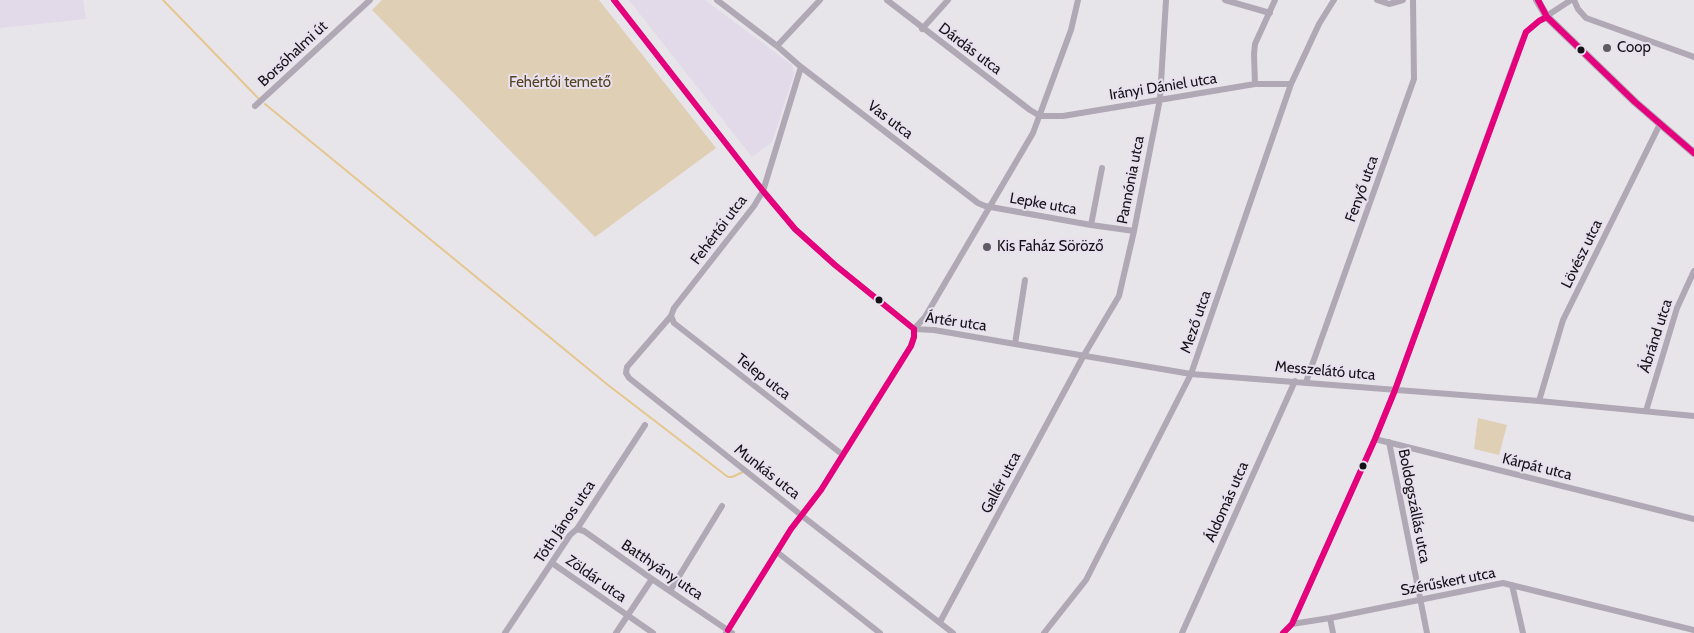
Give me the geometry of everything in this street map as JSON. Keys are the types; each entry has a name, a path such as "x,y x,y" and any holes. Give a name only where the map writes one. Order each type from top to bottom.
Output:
{"street":[{"name":"Borsóhalmi út","path":"255,106 370,0"},
{"name":"Ártér utca","path":"614,0 763,191 795,229 836,265 914,329 934,330 1015,344"},
{"name":"Vas utca","path":"717,0 978,203 991,207"},
{"path":"778,46 820,0"},
{"name":"Dárdás utca","path":"887,0 1040,116"},
{"path":"922,28 948,0"},
{"path":"729,632 777,552 801,515 821,490 911,346 914,329 925,317 1033,133 1071,30 1078,0"},
{"name":"Pannónia utca","path":"1084,355 1119,296 1160,99 1166,0"},
{"path":"1225,0 1270,13"},
{"path":"1255,84 1255,44 1275,0"},
{"name":"Mező utca","path":"1044,633 1086,580 1191,374 1291,84 1319,24 1334,0"},
{"path":"1377,0 1389,4 1403,0"},
{"name":"Fenyő utca","path":"1306,382 1414,80 1413,0"},
{"path":"1537,0 1547,17 1634,102 1694,153"},
{"path":"1283,633 1292,624 1395,390 1526,32 1539,21 1572,0 1586,18 1694,57"},
{"name":"Fehértói utca","path":"671,316 674,308 754,206 763,191 801,67"},
{"name":"Irányi Dániel utca","path":"1040,116 1063,116 1255,84 1291,84"},
{"name":"Lövész utca","path":"1539,401 1564,320 1660,124"},
{"name":"Lepke utca","path":"1091,225 1102,168"},
{"name":"Lepke utca","path":"991,207 1134,231"},
{"name":"Ábránd utca","path":"1646,411 1676,308 1694,271"},
{"path":"1015,344 1025,280"},
{"name":"Telep utca","path":"671,316 674,323 843,455"},
{"name":"Munkás utca","path":"671,316 627,367 626,373 629,378 953,633"},
{"name":"Messzelátó utca","path":"1015,344 1191,374 1539,401 1694,416"},
{"name":"Gallér utca","path":"940,622 1084,355"},
{"name":"Áldomás utca","path":"1182,633 1295,381"},
{"name":"Tóth János utca","path":"505,633 570,535 577,529 644,426"},
{"name":"Kárpát utca","path":"1375,439 1694,520"},
{"name":"Boldogszállás utca","path":"1389,442 1427,633"},
{"path":"670,591 722,506"},
{"name":"Batthyány utca","path":"577,529 584,531 729,632"},
{"path":"777,552 880,633"},
{"name":"Zöldár utca","path":"552,563 653,633"},
{"path":"616,633 652,579"},
{"name":"Szérűskert utca","path":"1292,624 1503,583 1694,630"},
{"path":"1512,584 1523,633"},
{"path":"1330,618 1333,633"}],"shaded area":[{"path":"0,0 83,0 86,19 0,28"},
{"path":"629,0 705,0 792,65 794,74 772,142 752,157"}],"green space":[{"name":"Fehértói temető","path":"382,0 599,0 716,148 595,237 372,10"},
{"path":"1478,418 1507,425 1499,455 1474,449"}],"waterway":[{"path":"163,0 258,98"},
{"path":"265,104 608,385 728,477 743,472"}],"transit line":[{"path":"614,0 763,191 795,229 835,265 914,329"},
{"path":"1538,0 1547,17 1635,102 1694,153"},
{"path":"1283,633 1292,624 1395,390 1526,32 1547,17"},
{"path":"728,630 791,529 821,490 911,346 914,329"}],"place":[{"name":"Coop","path":"1607,48"},
{"name":"Kis Faház Söröző","path":"987,247"}]}
